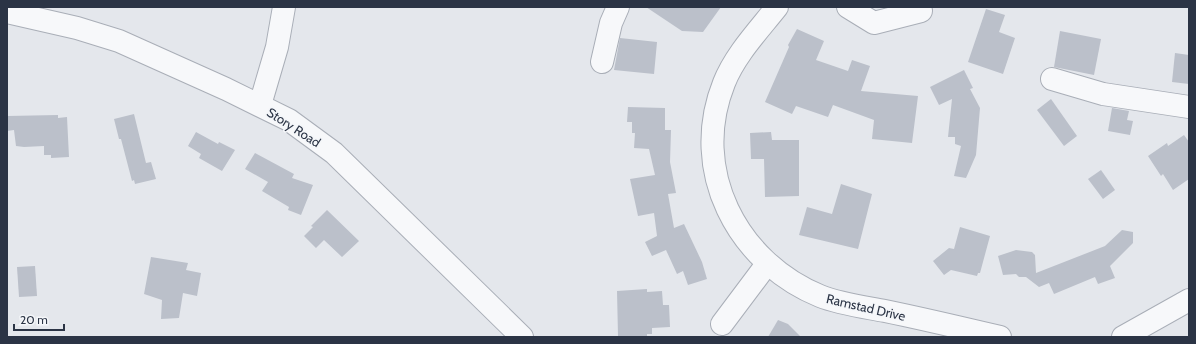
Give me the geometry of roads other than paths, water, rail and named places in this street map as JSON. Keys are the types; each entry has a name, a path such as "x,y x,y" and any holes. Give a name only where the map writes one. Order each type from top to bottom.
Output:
{"street":[{"path":"260,105 277,47 284,7"},
{"path":"602,62 611,22 618,7"},
{"name":"Ramstad Drive","path":"777,7 732,64 723,84 713,130 713,157 718,185 728,212 743,238 767,264 785,278 821,296 1000,337"},
{"path":"848,7 874,23 921,11"},
{"name":"Story Road","path":"7,12 77,28 119,41 260,105 289,120 334,153 522,337"},
{"path":"1052,79 1103,94 1189,107"},
{"path":"722,324 767,264"},
{"path":"1123,337 1189,300"}]}
